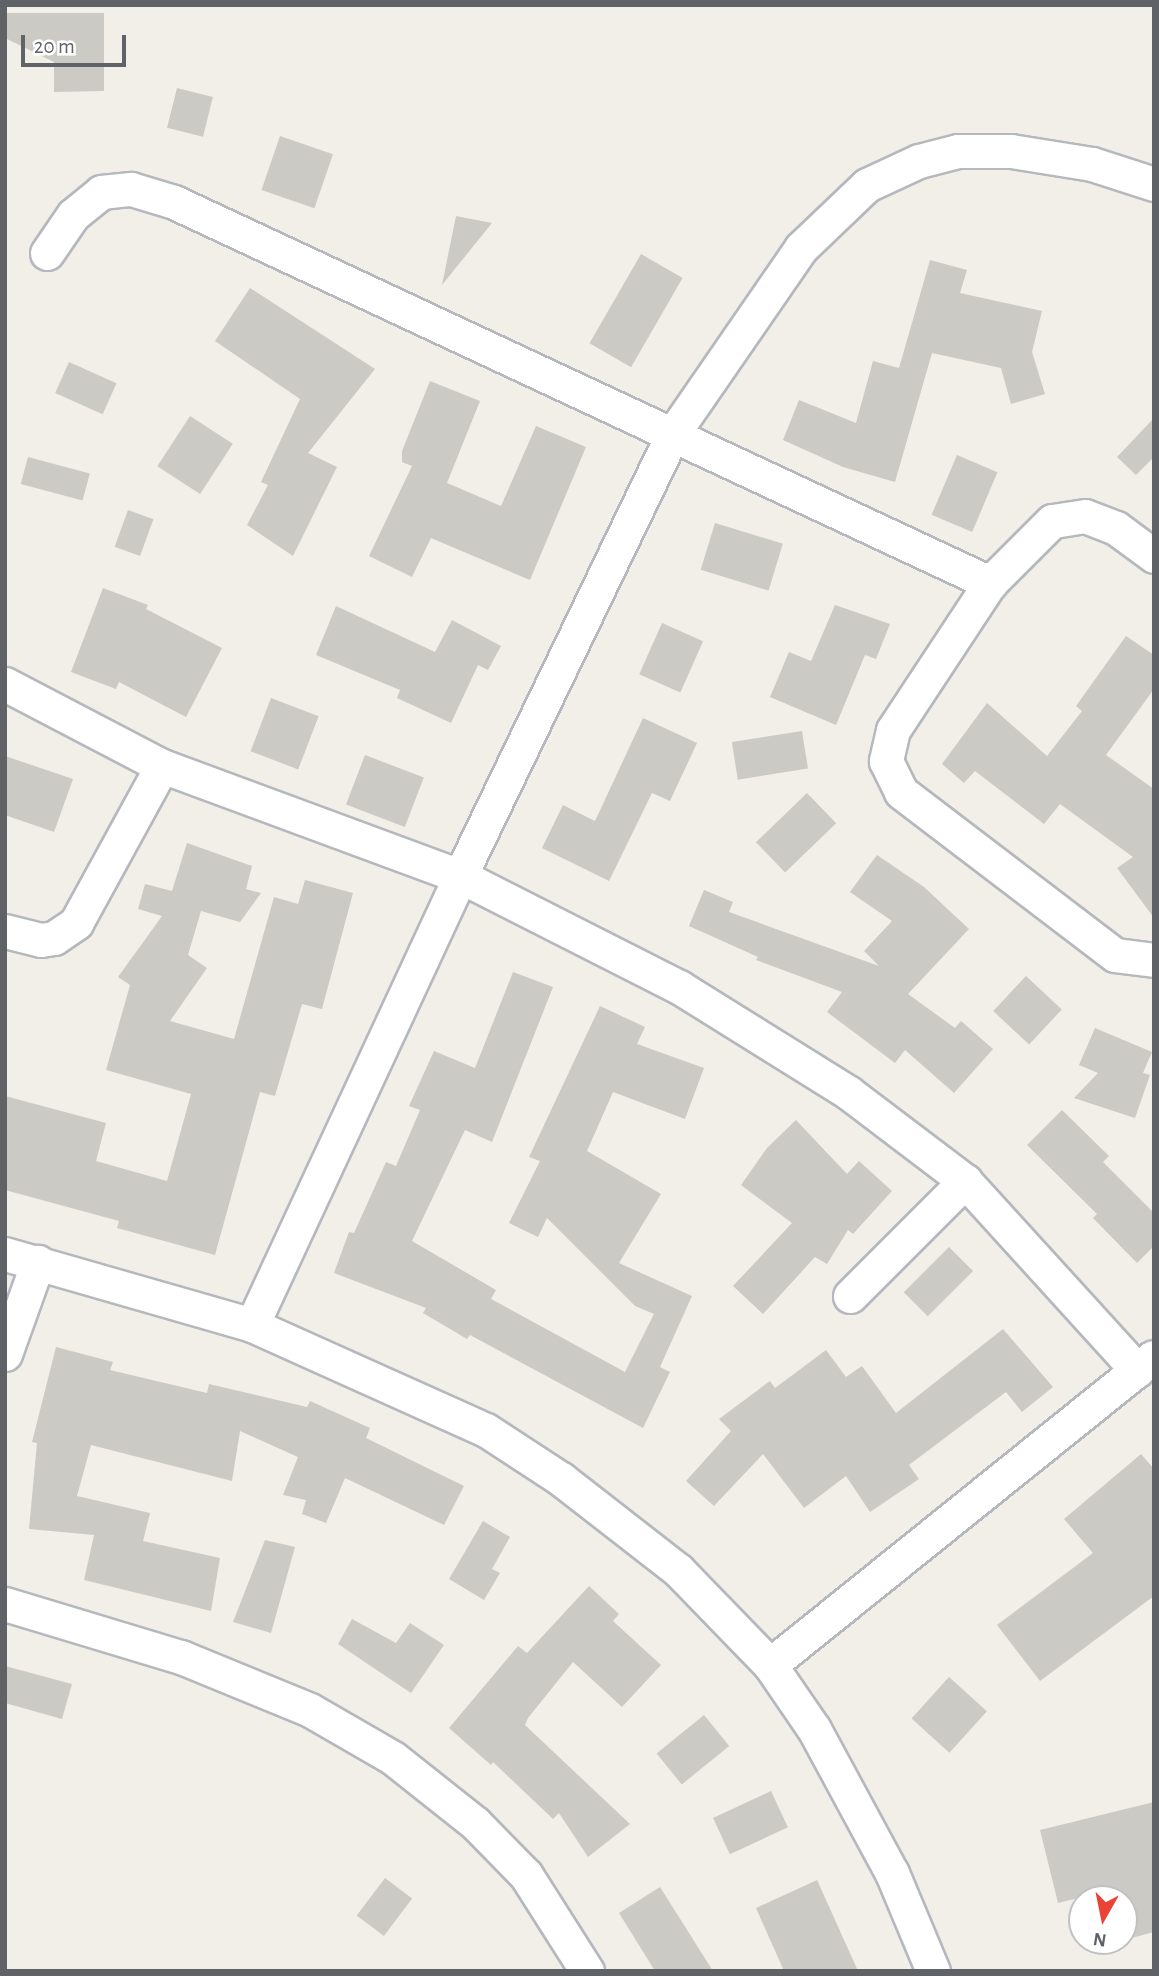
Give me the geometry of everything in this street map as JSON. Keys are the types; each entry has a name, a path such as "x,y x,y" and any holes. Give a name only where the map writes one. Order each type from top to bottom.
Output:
{"street":[{"path":"252,1325 460,876 672,435 801,248 867,185 932,158 958,152 1011,151 1092,164 1154,184"},
{"path":"47,253 73,215 101,192 131,189 174,202 990,583"},
{"path":"1154,556 1116,528 1085,516 1052,521 990,583 893,730 886,761 901,792 1115,955 1154,960"},
{"path":"5,684 162,766 460,876 679,987 849,1093 965,1181 1146,1364 770,1665"},
{"path":"5,931 41,940 54,938 76,923 162,766"},
{"path":"850,1296 965,1181"},
{"path":"5,1254 252,1325 486,1430 561,1479 677,1570 770,1665 814,1730 885,1861 933,1971"},
{"path":"5,1354 38,1262"},
{"path":"5,1604 181,1657 310,1710 393,1758 475,1823 526,1875 587,1971"}],"building":[{"path":"5,13 104,13 104,91 54,92 54,62 5,38"},
{"path":"177,88 213,97 203,137 167,128"},
{"path":"280,136 333,154 314,208 261,190"},
{"path":"456,216 492,223 442,285"},
{"path":"641,254 683,278 631,367 590,343"},
{"path":"930,260 967,270 960,293 1042,311 1032,352 1045,394 1011,404 1001,368 932,353 895,482 843,467 783,440 799,400 856,423 873,361 899,368"},
{"path":"250,288 375,369 308,453 337,467 293,556 247,525 268,485 261,482 300,399 215,341"},
{"path":"69,362 117,383 103,414 55,393"},
{"path":"430,381 480,401 447,483 501,506 536,426 586,447 530,580 431,538 412,577 369,556 412,466 402,462 402,451"},
{"path":"190,416 233,444 200,494 157,466"},
{"path":"1154,418 1154,457 1136,475 1117,457"},
{"path":"957,455 998,472 972,532 932,515"},
{"path":"28,457 90,474 83,501 21,484"},
{"path":"128,510 153,519 140,556 115,547"},
{"path":"715,523 783,544 769,591 701,570"},
{"path":"103,588 148,605 146,609 222,648 186,717 119,682 116,689 71,672"},
{"path":"835,605 890,624 876,659 865,655 836,725 770,697 789,652 811,661"},
{"path":"336,606 435,652 452,620 501,646 488,670 478,665 451,723 397,698 400,690 316,655"},
{"path":"662,623 703,641 680,692 639,674"},
{"path":"1126,636 1154,655 1154,689 1106,755 1154,789 1154,918 1117,868 1133,857 1060,804 1044,824 975,771 964,783 942,764 987,703 1047,756 1082,711 1076,706"},
{"path":"271,698 319,716 298,769 251,751"},
{"path":"643,718 697,743 670,801 652,793 609,881 542,848 563,805 595,821"},
{"path":"802,731 808,769 738,780 732,742"},
{"path":"365,755 424,778 405,827 346,804"},
{"path":"5,756 73,779 54,832 5,815"},
{"path":"807,793 836,823 785,873 756,842"},
{"path":"187,843 252,866 246,889 261,893 240,922 201,911 188,955 207,968 170,1021 234,1039 274,897 298,904 305,880 353,893 322,1009 302,1004 275,1096 260,1092 215,1255 117,1228 119,1221 5,1190 5,1096 106,1123 96,1161 167,1181 191,1094 106,1070 130,985 118,977 162,916 138,909 145,884 172,891"},
{"path":"877,855 924,887 969,929 908,994 955,1028 961,1021 993,1049 954,1093 905,1050 895,1063 827,1012 842,992 756,960 758,957 689,926 704,890 733,902 729,912 879,966 864,951 892,921 850,892"},
{"path":"513,972 553,987 492,1142 465,1130 412,1241 496,1290 491,1299 625,1372 654,1314 635,1306 547,1218 538,1237 509,1223 540,1161 529,1157 600,1006 645,1027 637,1044 704,1068 685,1119 613,1092 587,1151 661,1194 619,1263 692,1296 660,1367 670,1372 643,1428 470,1335 467,1339 423,1313 426,1308 334,1273 349,1232 354,1233 386,1162 396,1166 420,1110 409,1106 434,1051 475,1068"},
{"path":"1026,976 1062,1009 1029,1045 993,1011"},
{"path":"1095,1028 1152,1052 1143,1073 1150,1075 1135,1118 1074,1098 1098,1073 1079,1065"},
{"path":"1062,1110 1109,1156 1103,1162 1154,1213 1154,1246 1137,1263 1093,1218 1097,1214 1027,1145"},
{"path":"796,1120 847,1174 859,1161 892,1191 853,1234 848,1230 827,1264 815,1257 763,1314 733,1286 792,1223 741,1185 767,1148"},
{"path":"949,1247 973,1271 928,1316 904,1292"},
{"path":"1003,1329 1053,1387 1022,1412 1006,1392 909,1465 919,1479 870,1512 846,1476 804,1508 763,1454 714,1506 686,1481 731,1431 719,1419 770,1381 775,1388 826,1350 846,1377 862,1366 896,1413"},
{"path":"56,1347 113,1362 110,1370 207,1393 209,1384 307,1407 310,1401 370,1428 366,1438 464,1486 444,1525 345,1478 326,1523 302,1514 306,1500 283,1495 298,1457 240,1431 232,1481 91,1445 77,1496 150,1513 143,1541 220,1558 211,1611 84,1580 94,1535 29,1529 37,1443 32,1442"},
{"path":"1141,1454 1154,1469 1154,1596 1040,1681 997,1625 1093,1553 1064,1519"},
{"path":"483,1521 510,1537 492,1569 500,1573 484,1600 449,1579"},
{"path":"265,1540 295,1547 271,1633 233,1622"},
{"path":"589,1586 619,1614 613,1621 661,1665 622,1707 573,1662 525,1725 630,1824 588,1857 559,1813 553,1819 493,1762 491,1765 449,1728 518,1646 527,1653"},
{"path":"352,1619 396,1643 410,1623 444,1645 411,1693 338,1644"},
{"path":"5,1666 72,1684 62,1719 5,1703"},
{"path":"949,1677 987,1711 949,1753 912,1719"},
{"path":"704,1715 729,1746 682,1784 657,1753"},
{"path":"771,1791 788,1827 730,1854 713,1818"},
{"path":"1154,1802 1154,1932 1138,1936 1138,1885 1068,1885 1068,1901 1058,1903 1040,1830"},
{"path":"385,1878 412,1898 384,1936 357,1916"},
{"path":"817,1880 858,1971 784,1971 756,1908"},
{"path":"660,1887 713,1971 655,1971 619,1913"}]}
